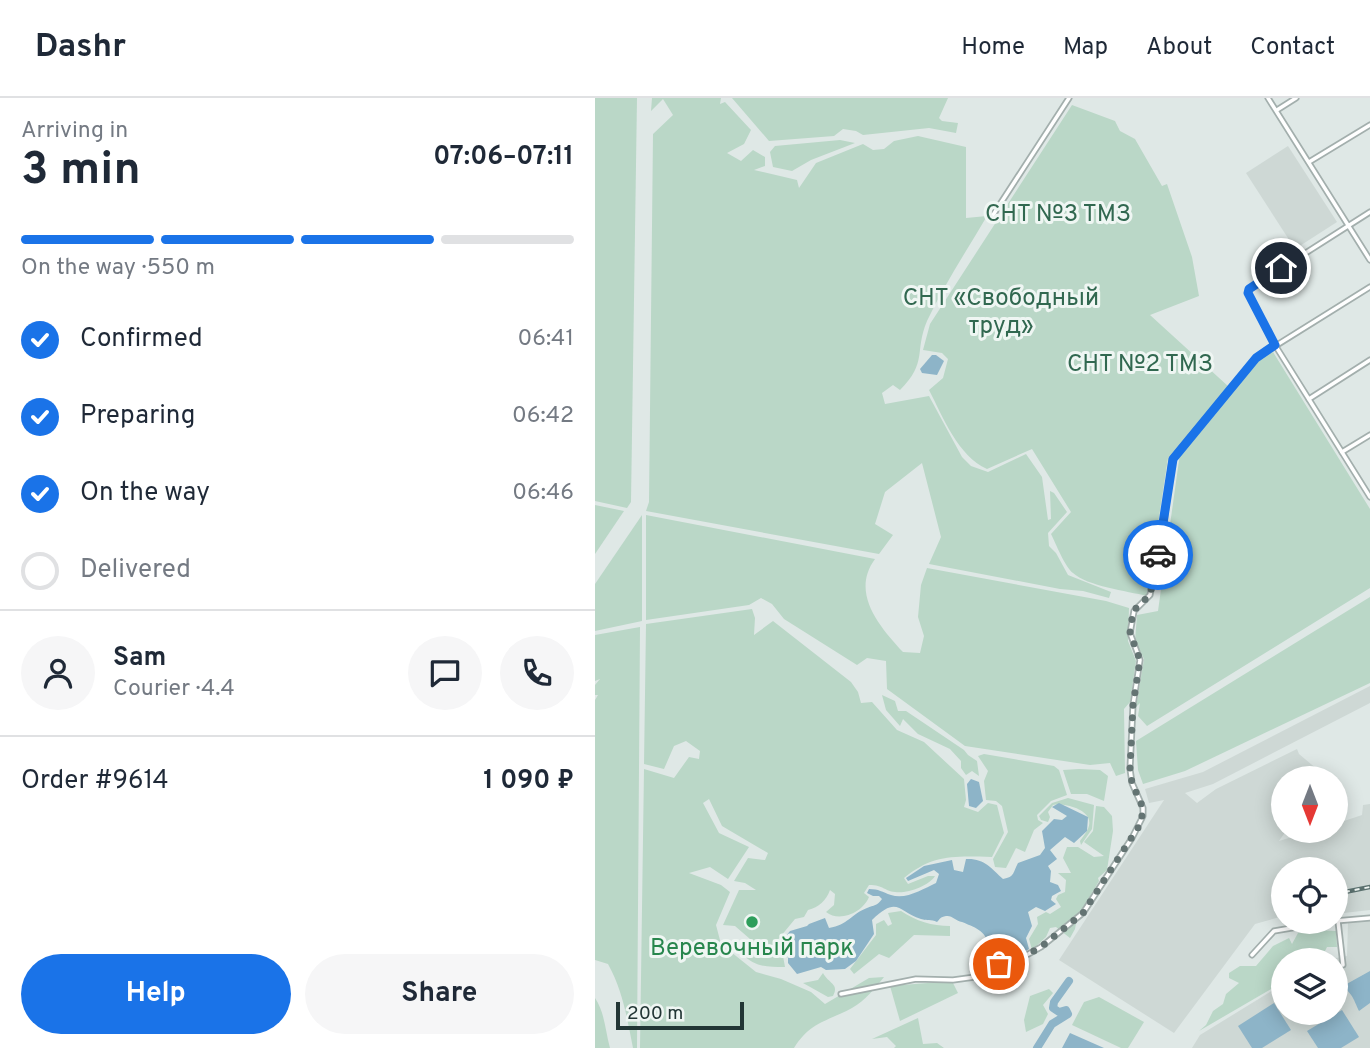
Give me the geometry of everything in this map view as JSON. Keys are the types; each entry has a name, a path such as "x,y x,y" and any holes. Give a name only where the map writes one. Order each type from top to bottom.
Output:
{"street":[{"path":"993,215 1069,98"},
{"path":"1268,98 1370,260"},
{"path":"1276,111 1296,98"},
{"path":"1308,163 1370,125"},
{"path":"1370,212 1249,289 1248,293 1275,345 1370,497"},
{"path":"841,994 916,979 953,981 975,977 991,966 1014,962 1041,947 1083,913 1132,838 1143,816 1143,808 1132,783 1130,769 1133,705 1140,660 1130,633 1133,611 1150,595 1163,531 1173,459 1256,358 1370,287"},
{"path":"1309,399 1370,360"},
{"path":"1342,452 1370,435"},
{"path":"1348,920 1370,918"},
{"path":"1252,955 1271,933"}],"shaded area":[{"path":"1288,146 1337,222 1295,249 1246,173"},
{"path":"1370,686 1370,703 1213,784 1185,793 1197,803 1216,789 1297,749 1313,766 1271,766 1271,844 1347,844 1348,820 1362,815 1363,805 1370,804 1370,910 1348,913 1348,857 1271,857 1271,919 1255,924 1174,1033 1059,960 1164,800 1149,803 1145,789 1203,772"},
{"path":"1370,920 1370,1048 1192,1048 1200,1035 1271,991 1271,1025 1348,1025 1348,922"}],"green space":[{"path":"595,98 637,98 631,502 627,508 595,501"},
{"path":"652,98 721,98 720,104 725,102 751,130 744,144 727,153 741,161 753,150 765,157 765,166 754,170 797,180 799,188 816,163 863,144 873,150 884,149 894,141 918,136 966,147 966,218 987,216 927,321 914,372 900,390 893,385 882,393 885,404 929,396 962,457 971,466 988,472 1026,454 1042,477 1048,520 1051,519 1050,491 1067,512 1048,533 1049,546 1068,575 1111,592 1109,598 929,564 941,537 922,463 885,492 875,524 893,535 879,554 646,511 649,502 653,134 673,115 663,99 651,111"},
{"path":"732,98 948,98 939,118 942,121 958,123 956,133 929,128 863,135 843,129 834,136 769,141"},
{"path":"1072,105 1115,121 1120,131 1135,139 1162,186 1167,184 1192,257 1199,296 1150,315 1229,387 1168,458 1147,596 1097,585 1073,573 1051,534 1071,512 1032,449 987,469 968,455 960,445 929,390 943,378 948,359 942,353 923,350 930,324"},
{"path":"840,140 855,143 811,160 792,171 773,167 770,152 775,146"},
{"path":"1273,352 1370,509 1370,588 1147,726 1138,716 1140,703 1136,707 1144,659 1135,641 1137,615 1158,611 1180,453 1257,361"},
{"path":"595,505 624,511 595,554"},
{"path":"642,515 642,621 595,631 595,584"},
{"path":"646,515 875,559 868,572 867,597 877,621 903,652 920,653 924,636 918,617 921,585 927,568 1106,601 1129,608 1128,641 1136,661 1130,702 1124,709 1125,773 1116,776 1110,763 1090,765 965,746 887,689 886,661 867,658 857,665 784,619 772,604 761,598 749,605 646,620"},
{"path":"1370,597 1370,683 1185,771 1143,784 1138,770 1136,741"},
{"path":"752,609 755,618 754,635 773,621 851,682 861,703 872,702 897,730 924,742 964,779 964,807 978,812 988,803 997,805 1004,833 992,857 945,858 925,864 904,878 908,884 935,876 917,888 895,892 869,885 864,893 869,897 866,902 851,914 838,916 826,912 834,905 835,894 830,890 822,903 808,910 804,917 795,919 776,942 785,967 766,966 756,964 741,953 750,947 750,939 735,926 723,925 739,890 756,890 745,883 734,881 748,858 765,860 768,853 722,826 709,799 703,803 719,833 749,847 728,879 710,867 689,873 721,885 730,892 716,925 721,944 756,972 811,992 825,1004 869,978 884,977 861,1002 813,1027 794,1048 640,1048 644,769 674,778 689,757 699,759 700,751 686,741 674,746 664,769 644,764 646,624"},
{"path":"640,627 637,1048 633,1048 624,1005 613,974 608,964 595,960 595,700 598,695 595,695 595,685 600,679 595,681 595,635"},
{"path":"882,695 895,701 898,711 906,711 964,750 977,761 979,776 972,771 966,775 961,768 961,761 950,749 918,734 903,719 900,726 886,710"},
{"path":"984,754 1054,766 1059,770 1067,795 1051,801 1037,815 1038,820 1043,823 1034,830 1025,852 1016,848 1006,868 995,867 993,859 1008,832 1002,806 996,801 986,800 984,781 988,771 978,756"},
{"path":"1063,770 1100,770 1108,776 1104,801 1087,794 1071,794"},
{"path":"1068,798 1094,805 1092,829 1081,845 1080,841 1089,823 1084,812 1074,807 1053,805 1048,812 1048,822 1041,820 1039,816 1052,803"},
{"path":"1096,806 1104,807 1112,816 1113,831 1107,870 1098,878 1099,881 1077,918 1070,938 1056,927 1050,928 1046,937 1032,950 1029,939 1038,924 1037,917 1046,912 1050,914 1061,907 1056,899 1065,892 1066,880 1058,873 1071,873 1063,858 1067,847 1078,847 1094,857 1104,856 1084,842 1093,831"},
{"path":"901,911 924,922 950,926 950,936 914,935 889,958 879,954 854,974 850,969 876,935 876,924 884,920 888,926 892,924 888,913"},
{"path":"1297,934 1336,934 1337,947 1271,948 1289,938 1292,944"},
{"path":"1271,948 1271,989 1199,1031 1206,1025 1213,1011 1223,1004 1226,994 1239,983 1229,978 1229,973 1240,966 1256,966"},
{"path":"823,973 834,986 833,996 828,997 803,983 818,980"},
{"path":"952,981 958,993 900,1021 890,986"},
{"path":"1049,989 1053,993 1043,1005 1048,1014 1043,1024 1026,1032 1024,1020 1030,996"},
{"path":"1099,997 1144,1022 1128,1048 1121,1048 1072,1025 1084,1002"},
{"path":"595,998 603,1016 610,1048 595,1048"},
{"path":"918,1018 923,1044 937,1043 944,1048 894,1048 896,1046 887,1037 872,1039"}],"water":[{"path":"932,355 944,361 937,375 922,373 920,369"},
{"path":"971,779 979,782 983,801 976,808 969,806 967,784"},
{"path":"1059,803 1088,817 1087,831 1074,843 1065,837 1050,850 1057,859 1048,866 1051,871 1050,882 1058,885 1061,891 1052,896 1051,900 1056,904 1045,911 1036,907 1028,912 1032,926 1026,938 1029,949 1012,959 1005,952 992,954 987,948 984,934 971,926 948,916 937,922 923,920 893,907 887,908 872,920 874,934 856,961 845,969 826,970 821,967 797,974 788,963 781,942 790,931 825,918 829,928 841,924 882,899 867,893 869,889 903,896 936,883 939,874 934,870 908,881 906,878 924,866 952,860 954,870 963,872 966,859 972,859 987,864 1003,879 1010,877 1018,863 1040,855 1045,848 1042,831 1054,819 1062,820 1067,816 1052,807"},
{"path":"1370,971 1370,1003 1359,1011 1348,992 1348,983"},
{"path":"1271,1005 1271,1025 1288,1025 1291,1030 1262,1048 1252,1048 1238,1026"},
{"path":"1348,1020 1359,1037 1341,1048 1318,1048 1307,1031 1317,1025 1348,1025"},
{"path":"1070,1033 1104,1048 1062,1048"}],"waterway":[{"path":"1037,1048 1052,1024 1068,1014 1066,1010 1059,1012 1053,1008 1054,1002 1069,981"}],"railway":[{"path":"1348,891 1370,887"}],"way so far":[{"path":"999,964 1014,962 1041,947 1083,913 1141,823 1143,808 1132,783 1130,769 1133,705 1140,660 1130,633 1133,611 1150,595 1158,555"}],"place":[{"name":"Веревочный парк","path":"752,922"}],"route":[{"path":"1158,555 1173,459 1256,358 1275,345 1248,293 1249,289 1281,268"}],"park label":[{"name":"СНТ №3 ТМЗ","path":"1058,213"},
{"name":"СНТ «Свободный труд»","path":"1001,311"},
{"name":"СНТ №2 ТМЗ","path":"1140,363"}]}
